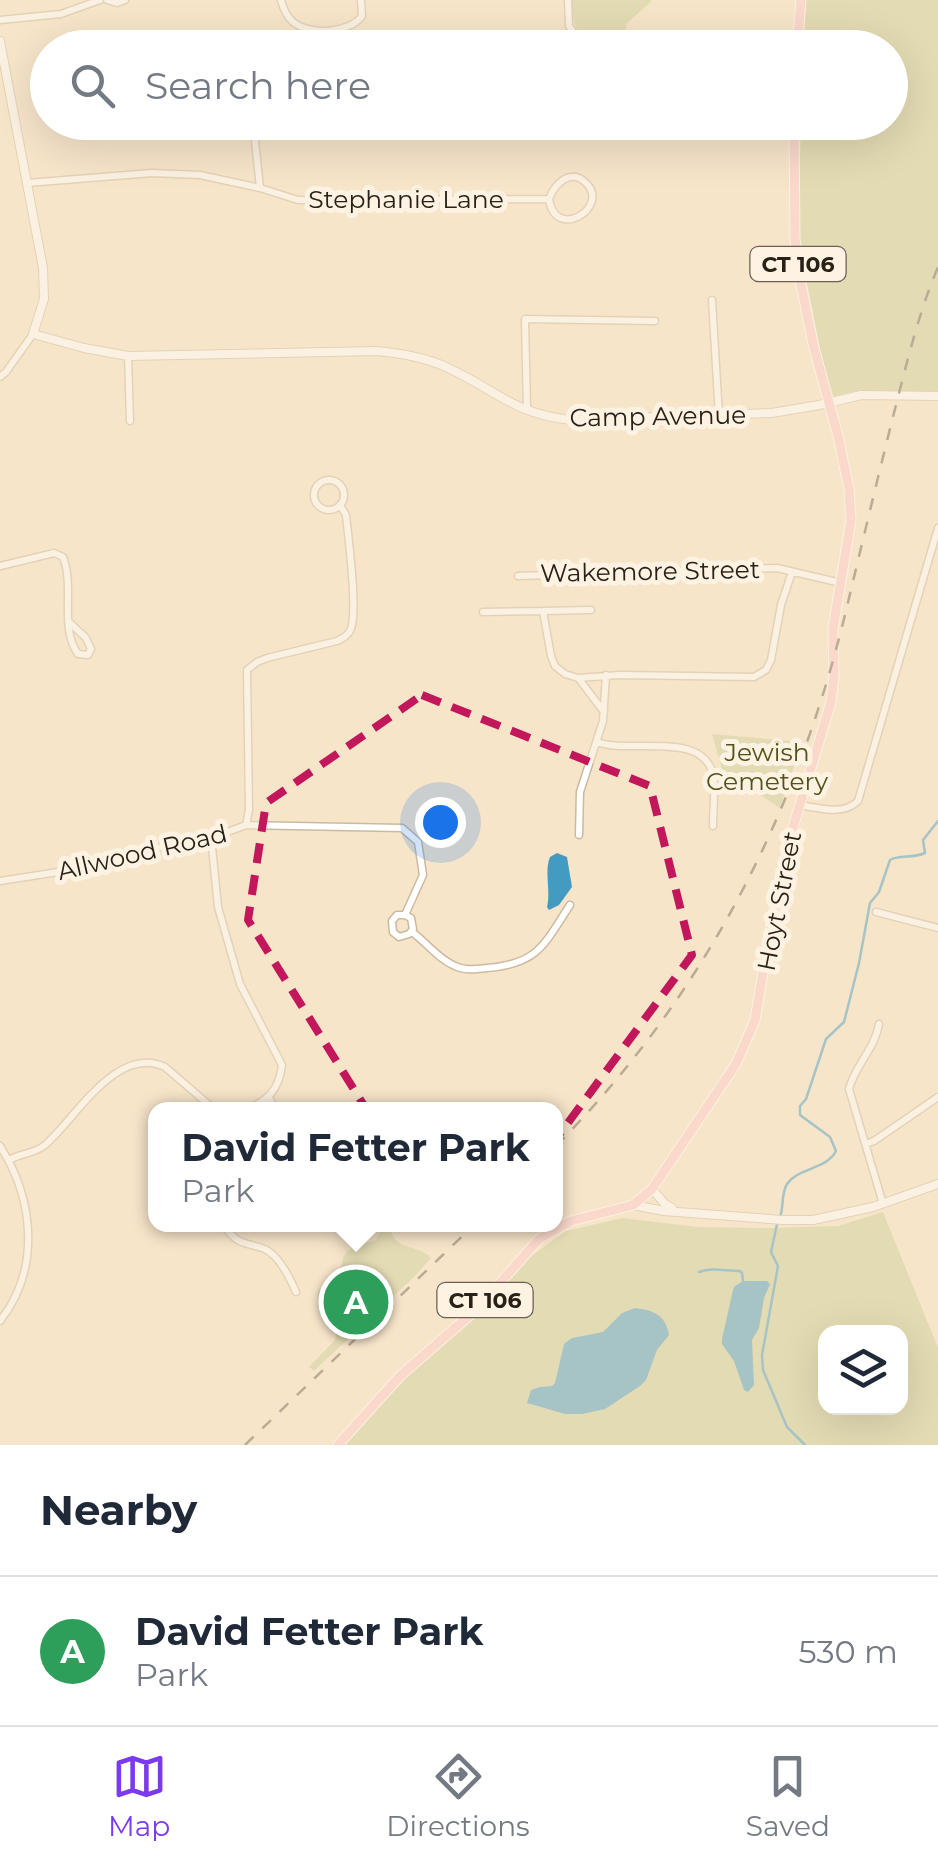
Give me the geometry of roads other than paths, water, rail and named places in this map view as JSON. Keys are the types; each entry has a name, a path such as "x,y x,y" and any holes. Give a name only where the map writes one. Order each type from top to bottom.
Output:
{"main road":[{"path":"799,30 802,0"},
{"name":"Hoyt Street","path":"563,1225 632,1205 652,1189 727,1078 750,1034 760,1004 771,926 791,834 831,702 832,638 850,537 850,500 801,285 795,239 794,140"},
{"name":"Hoyt Street","path":"338,1445 400,1376 478,1308 540,1239 552,1232"}],"street":[{"path":"0,20 60,14 104,0 125,0"},
{"path":"281,0 291,20 300,26 332,30 357,24 362,16 360,0"},
{"path":"568,0 572,30"},
{"path":"0,42 45,285 32,334 0,376"},
{"path":"255,140 260,188"},
{"name":"Stephanie Lane","path":"27,183 152,173 200,175 298,200 327,202 549,198"},
{"name":"Stephanie Lane","path":"567,178 581,180 591,192 590,207 576,218 565,219 555,214 549,198 556,185 567,178"},
{"path":"712,300 719,416"},
{"path":"527,412 525,319 655,321"},
{"name":"Camp Avenue","path":"32,334 128,356 400,352 444,365 527,412 571,420 772,413 861,394 938,396"},
{"path":"128,356 130,420"},
{"name":"Allwood Road","path":"334,480 342,486 344,496 340,505 328,510 316,503 314,489 320,482 334,480"},
{"name":"Allwood Road","path":"0,881 90,867 246,825 247,670 268,658 338,641 352,626 349,540 346,515 340,505"},
{"path":"800,805 844,810 858,801 938,528"},
{"path":"0,566 54,553 63,556 68,574 69,637 82,656 88,654 88,642 70,623"},
{"name":"Wakemore Street","path":"518,576 768,568 840,583"},
{"path":"543,611 551,656 565,674 578,678 747,677 761,674 772,660 780,605 792,572"},
{"path":"484,612 591,610"},
{"path":"579,835 580,792 598,742 606,676"},
{"path":"578,678 604,712"},
{"path":"598,742 609,746 683,748 700,754 713,776 713,826"},
{"path":"246,825 402,828 418,842 423,875 405,915"},
{"path":"211,837 218,907 240,984 282,1065 280,1079 269,1098 261,1102"},
{"path":"412,932 457,967 502,967 518,964 539,951 570,905"},
{"path":"876,912 938,928"},
{"path":"405,915 394,918 391,928 400,936 412,932"},
{"path":"405,915 413,922 412,932"},
{"path":"879,1024 874,1046 850,1084 851,1099 883,1204"},
{"path":"9,1160 47,1144 107,1080 134,1064 165,1068 205,1102"},
{"path":"866,1144 938,1097"},
{"path":"269,1098 271,1102"},
{"path":"0,1146 21,1188 29,1246 18,1295 0,1321"},
{"path":"632,1205 772,1220 822,1219 883,1204 938,1184"},
{"path":"652,1189 676,1211"},
{"path":"230,1232 241,1243 269,1252 296,1292"}],"water":[{"path":"557,853 567,857 572,887 559,905 549,910 548,863"},
{"path":"743,1281 770,1284 752,1340 754,1385 748,1392 722,1344 733,1290"},
{"path":"635,1308 658,1315 669,1335 657,1350 640,1386 605,1409 582,1414 565,1414 527,1403 531,1390 555,1383 564,1344 572,1338 603,1332 622,1313"}],"waterway":[{"path":"780,1217 784,1192 792,1178 826,1162 836,1151 830,1137 800,1115 800,1106 806,1099 826,1039 844,1022 870,903 879,892 890,860 925,853 923,840 938,821"},
{"path":"777,1224 771,1252 778,1266 762,1355 763,1370 787,1427 805,1445"},
{"path":"699,1272 740,1271 743,1281"}],"railway":[{"path":"563,1138 656,1029 736,902 769,835 823,693 910,353 938,267"},
{"path":"245,1445 467,1232"}],"place":[{"name":"David Fetter Park","path":"356,1302"}],"park label":[{"name":"Jewish Cemetery","path":"767,766"}]}
